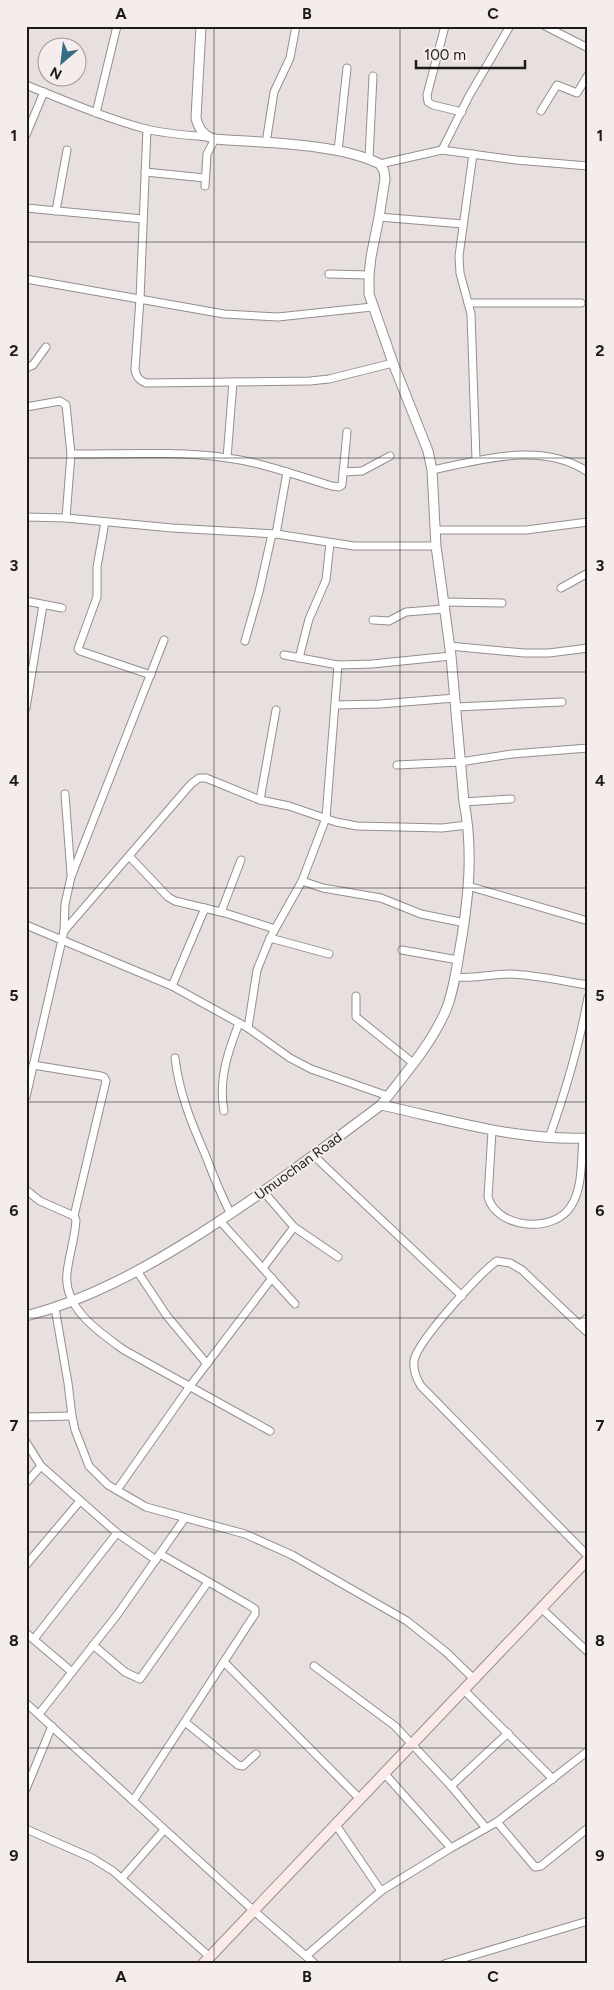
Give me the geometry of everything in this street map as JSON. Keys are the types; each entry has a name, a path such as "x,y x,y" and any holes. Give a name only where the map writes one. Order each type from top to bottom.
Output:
{"main road":[{"path":"206,1960 588,1558"}],"street":[{"path":"96,113 117,26"},
{"path":"201,26 196,118 199,128 211,138"},
{"path":"266,143 274,92 290,58 296,26"},
{"path":"445,26 427,95 428,102 462,112"},
{"path":"442,150 510,26"},
{"path":"545,26 588,48"},
{"path":"338,151 347,68"},
{"path":"541,110 557,85 577,93 588,75"},
{"path":"369,158 373,76"},
{"path":"26,85 96,113 147,129 165,133 338,151 369,158 380,164 442,150 588,166"},
{"path":"26,135 44,92"},
{"path":"147,129 135,369 136,376 140,380 146,382 310,381 329,379 393,363"},
{"path":"145,172 205,182 207,154 211,138"},
{"path":"56,211 67,150"},
{"path":"473,154 459,256 460,273 472,314 476,460"},
{"name":"Umuochan Road","path":"26,1316 55,1308 137,1271 231,1214 313,1155 381,1105 427,1045 446,1011 455,977 465,923 471,855 464,802 451,656 436,546 432,470 428,451 393,363 369,294 369,275 385,179 384,171 380,164"},
{"path":"26,208 143,219"},
{"path":"380,218 463,224"},
{"path":"329,274 369,275"},
{"path":"26,279 224,314 278,317 372,307"},
{"path":"468,303 581,303"},
{"path":"26,368 33,365 46,347"},
{"path":"227,458 233,382"},
{"path":"26,408 60,401 65,403 72,454 66,518"},
{"path":"72,454 165,454 227,458 339,487 342,485 347,432"},
{"path":"343,472 362,471 390,456"},
{"path":"432,470 493,456 549,456 571,462 588,472"},
{"path":"245,641 274,534 287,472"},
{"path":"26,517 66,518 274,534 354,546 436,546"},
{"path":"105,522 97,567 97,597 78,649 151,675"},
{"path":"436,530 526,530 588,522"},
{"path":"299,658 309,619 326,580 330,543"},
{"path":"560,588 588,573"},
{"path":"26,601 62,608"},
{"path":"373,620 389,621 406,612 444,605 502,603"},
{"path":"26,708 43,604"},
{"path":"26,1097 64,931 65,904 71,877 164,640"},
{"path":"449,646 524,653 549,653 588,648"},
{"path":"284,655 338,664 372,664 451,656"},
{"path":"248,1028 257,970 270,938 302,881 326,818 338,664"},
{"path":"335,705 562,702"},
{"path":"260,800 276,710"},
{"path":"397,765 460,762 512,754 588,748"},
{"path":"64,931 198,778 206,778 260,800 289,806 357,826 442,828 468,825"},
{"path":"65,794 71,877"},
{"path":"464,802 511,799"},
{"path":"130,857 168,897 184,904 221,912 275,929"},
{"path":"221,912 241,860"},
{"path":"302,881 323,888 381,898 421,914 465,923"},
{"path":"468,886 588,921"},
{"path":"172,986 205,908"},
{"path":"26,925 172,986 248,1028 290,1058 311,1069 388,1096"},
{"path":"270,938 329,954"},
{"path":"402,950 458,960"},
{"path":"455,977 468,978 510,974 555,978 588,986"},
{"path":"356,996 356,1018 413,1063"},
{"path":"549,1138 568,1085 578,1048 588,996"},
{"path":"224,1111 221,1096 223,1076 239,1023"},
{"path":"175,1058 182,1098 220,1195 231,1214"},
{"path":"34,1065 100,1076 104,1077 106,1081 74,1216 76,1220 75,1231 67,1274 71,1301 107,1338 124,1350 270,1431"},
{"path":"381,1105 492,1131 549,1138 585,1138 578,1187 571,1207 565,1214 551,1221 518,1223 496,1213 490,1206 488,1197 492,1131"},
{"path":"313,1155 462,1296"},
{"path":"26,1190 40,1201 74,1216"},
{"path":"263,1191 294,1227 338,1257"},
{"path":"220,1221 295,1304"},
{"path":"263,1268 294,1227"},
{"path":"588,1333 522,1270 503,1261 497,1261 462,1296 420,1347 414,1361 416,1378 421,1386 588,1558"},
{"path":"137,1271 167,1316 207,1364"},
{"path":"116,1490 190,1386 272,1278"},
{"path":"55,1308 72,1416 89,1466 116,1490 146,1507 244,1534 268,1543 355,1590 407,1622 446,1652 474,1679"},
{"path":"579,1325 588,1317"},
{"path":"26,1417 72,1416"},
{"path":"26,1442 41,1466 118,1533 156,1560"},
{"path":"26,1483 41,1466"},
{"path":"26,1564 80,1501"},
{"path":"39,1714 117,1615 185,1518"},
{"path":"34,1639 118,1533"},
{"path":"133,1801 252,1620 255,1609 160,1554"},
{"path":"93,1646 125,1672 140,1679 208,1582"},
{"path":"542,1608 588,1652"},
{"path":"26,1633 72,1672"},
{"path":"224,1662 360,1799"},
{"path":"314,1666 385,1717 452,1786 486,1828"},
{"path":"464,1690 553,1780"},
{"path":"26,1703 164,1830 315,1964"},
{"path":"185,1722 238,1766 244,1766 256,1754"},
{"path":"26,1790 52,1726"},
{"path":"452,1786 508,1733"},
{"path":"306,1956 381,1891 498,1822 553,1780 588,1750"},
{"path":"384,1774 451,1848"},
{"path":"498,1822 535,1867 541,1866 588,1828"},
{"path":"336,1825 381,1891"},
{"path":"26,1829 92,1858 122,1878 206,1960"},
{"path":"122,1878 164,1830"},
{"path":"447,1963 588,1921"}]}
